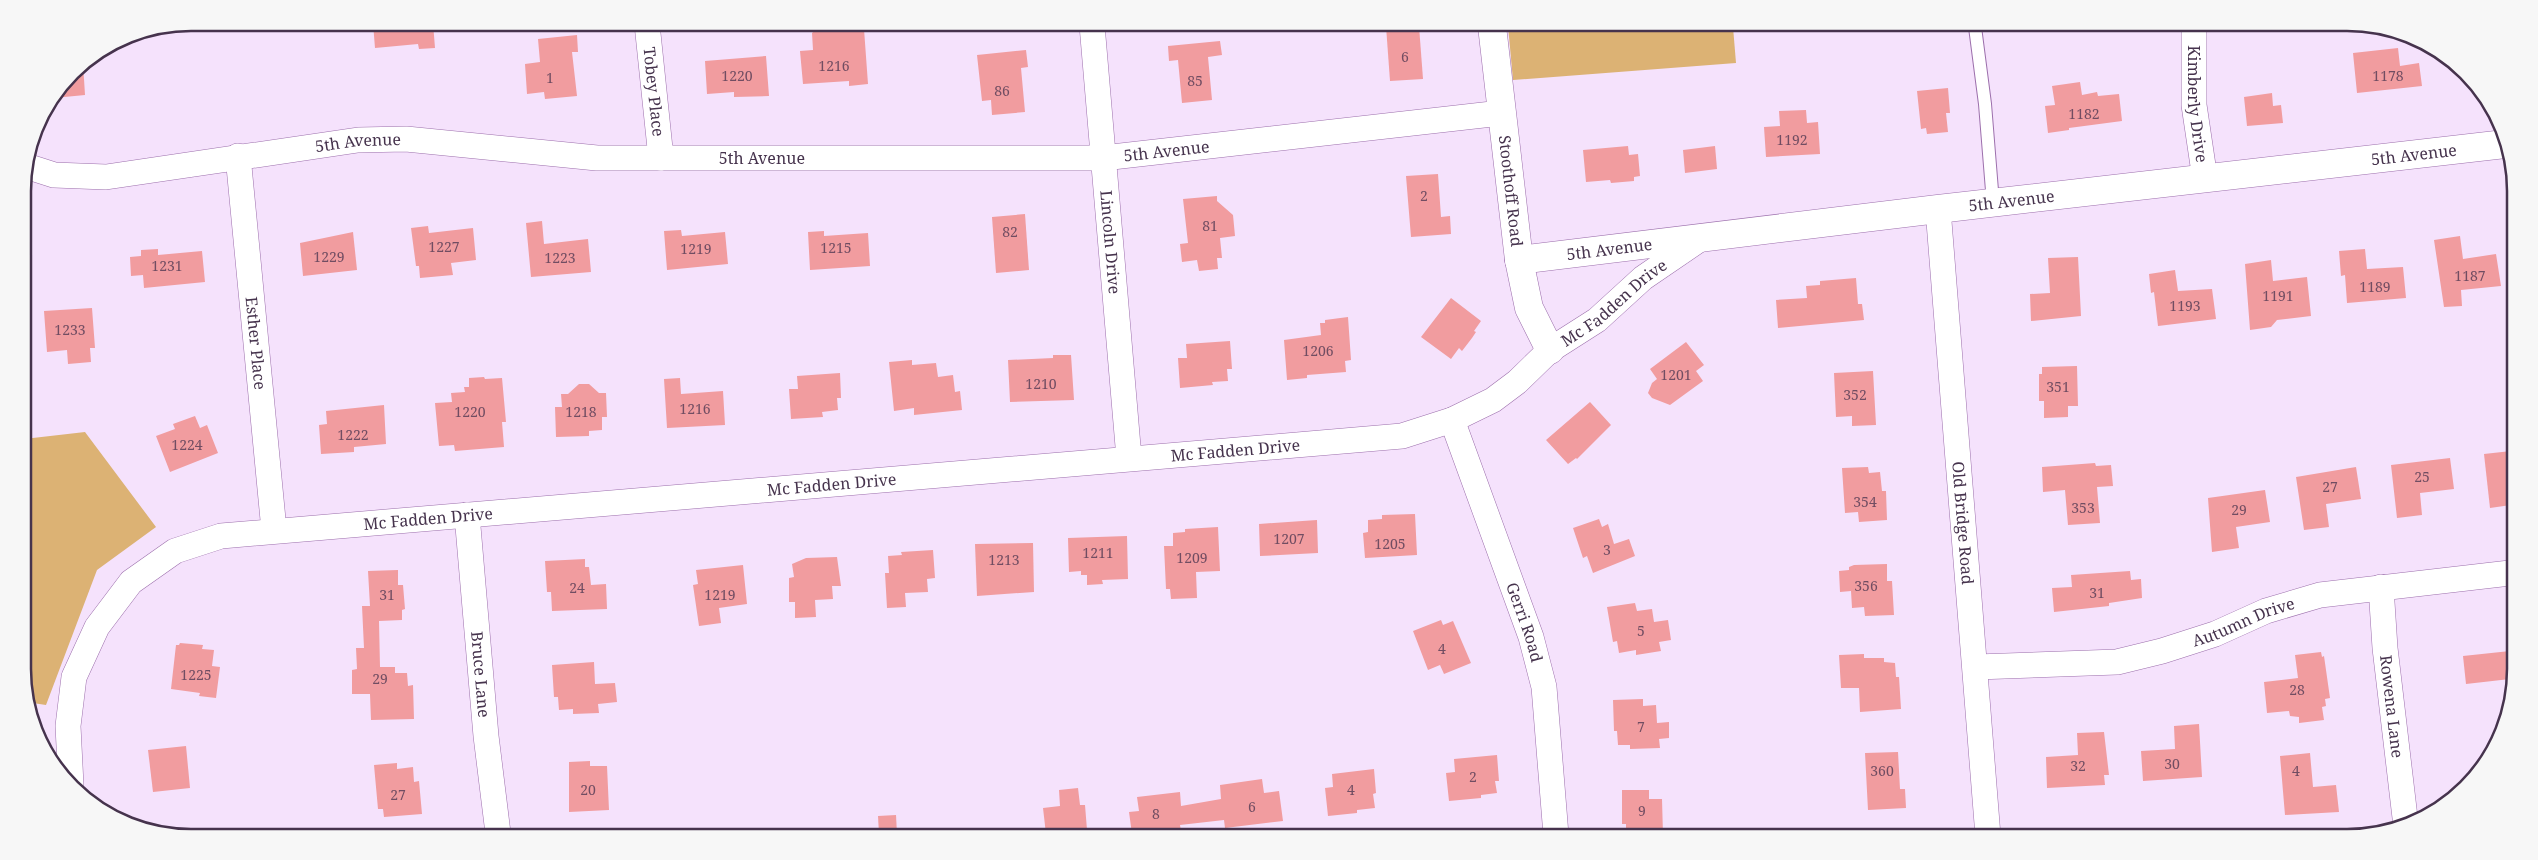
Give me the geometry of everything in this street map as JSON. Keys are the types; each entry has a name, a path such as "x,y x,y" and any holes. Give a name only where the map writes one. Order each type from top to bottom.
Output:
{"street":[{"name":"Tobey Place","path":"648,31 661,158"},
{"name":"Lincoln Drive","path":"1092,31 1129,458"},
{"name":"Stoothoff Road","path":"1493,31 1519,260 1529,308 1550,350"},
{"name":"Kimberly Drive","path":"2194,31 2194,106 2205,179"},
{"name":"5th Avenue","path":"33,168 54,175 106,176 358,140 406,139 597,158 1103,158 1501,113"},
{"name":"5th Avenue","path":"1519,260 1938,209 2500,145"},
{"name":"Esther Place","path":"238,156 274,530"},
{"name":"Old Bridge Road","path":"1938,209 1987,828"},
{"name":"Mc Fadden Drive","path":"70,773 68,726 74,678 97,627 130,582 175,552 221,536 274,530 1402,436 1452,420 1494,400 1517,382 1550,350 1597,320 1643,278 1703,237"},
{"name":"Gerri Road","path":"1452,420 1498,552 1531,637 1544,687 1555,828"},
{"name":"Bruce Lane","path":"467,515 486,736 498,829"},
{"name":"Autumn Drive","path":"1976,667 2117,662 2162,652 2215,634 2266,611 2320,595 2507,573"},
{"name":"Rowena Lane","path":"2381,587 2385,648 2405,818"}],"lane":[{"path":"1976,31 1985,104 1993,203"}],"shaded area":[{"path":"1508,31 1733,31 1736,63 1513,80"},
{"path":"85,432 156,527 97,570 46,705 35,703 31,669 31,438"}],"building":[{"path":"374,31 434,31 435,48 419,49 418,44 375,48"},
{"path":"814,31 864,31 868,84 849,86 849,81 803,84 800,51 813,50 812,33"},
{"path":"1386,31 1419,31 1423,79 1390,81"},
{"path":"577,35 578,52 572,52 577,96 545,99 544,92 527,94 525,64 540,62 538,39"},
{"path":"1220,41 1222,55 1208,57 1212,100 1182,103 1178,60 1169,61 1168,46"},
{"path":"2398,48 2400,66 2419,63 2422,86 2357,93 2353,53"},
{"path":"1026,50 1028,67 1021,68 1025,112 992,115 991,100 982,101 977,55"},
{"path":"766,56 769,96 734,97 734,92 707,94 705,61"},
{"path":"84,73 85,95 62,97"},
{"path":"2080,82 2082,95 2097,92 2098,96 2119,94 2122,121 2069,128 2069,130 2048,133 2045,106 2055,105 2052,86"},
{"path":"1948,88 1950,113 1946,113 1948,132 1927,134 1926,128 1921,129 1917,91"},
{"path":"2272,93 2273,106 2281,105 2283,123 2247,126 2244,97"},
{"path":"1806,110 1807,123 1818,122 1820,154 1766,157 1764,127 1780,126 1779,111"},
{"path":"1628,146 1629,155 1638,154 1640,176 1634,177 1634,181 1611,183 1610,180 1586,182 1583,150"},
{"path":"1715,146 1717,169 1685,173 1683,150"},
{"path":"1438,174 1441,217 1450,216 1451,234 1411,237 1406,176"},
{"path":"1217,196 1217,201 1233,215 1235,236 1220,238 1222,258 1217,258 1218,269 1199,271 1197,260 1182,262 1180,244 1188,243 1183,199"},
{"path":"1025,214 1029,270 996,273 992,217"},
{"path":"542,221 544,244 588,239 591,272 531,277 526,223"},
{"path":"428,226 429,233 473,228 476,260 451,263 453,275 420,278 419,266 416,266 411,228"},
{"path":"681,230 682,236 725,232 728,264 667,270 664,231"},
{"path":"824,231 824,236 868,233 870,266 810,270 808,232"},
{"path":"353,232 357,270 303,276 300,243"},
{"path":"2460,236 2463,259 2496,254 2501,286 2461,290 2462,306 2444,307 2434,240"},
{"path":"158,249 158,255 202,251 205,282 144,288 143,275 131,276 130,257 141,256 141,250"},
{"path":"2365,249 2367,269 2403,267 2406,298 2347,303 2345,275 2341,276 2339,251"},
{"path":"2078,257 2081,316 2031,321 2030,294 2050,293 2048,258"},
{"path":"2271,260 2273,281 2307,277 2311,316 2277,320 2271,327 2250,330 2245,264"},
{"path":"2175,270 2178,291 2212,289 2216,319 2158,326 2154,292 2151,293 2149,274"},
{"path":"1856,278 1858,304 1862,304 1864,320 1778,328 1776,300 1807,298 1806,286 1820,285 1820,281"},
{"path":"1451,298 1481,321 1474,331 1476,332 1462,351 1459,348 1451,359 1421,337"},
{"path":"92,308 95,348 90,348 91,362 68,364 67,350 47,352 44,311"},
{"path":"1348,317 1351,360 1345,361 1346,372 1307,375 1307,378 1287,380 1284,340 1321,335 1320,323 1325,323 1325,320"},
{"path":"1230,341 1232,369 1227,369 1228,381 1212,382 1213,385 1180,388 1178,358 1187,358 1186,344"},
{"path":"1686,342 1704,365 1696,371 1703,381 1670,405 1652,398 1648,393 1652,383 1657,379 1650,369"},
{"path":"1053,355 1071,355 1074,400 1010,402 1008,360 1053,358"},
{"path":"912,360 912,365 936,363 938,377 953,375 955,392 960,391 962,410 914,415 914,408 894,411 889,362"},
{"path":"2077,366 2078,406 2068,406 2068,417 2044,418 2044,401 2039,401 2039,374 2042,374 2042,367"},
{"path":"1873,371 1876,425 1852,426 1852,416 1836,417 1834,373"},
{"path":"840,373 841,398 837,398 838,410 822,412 823,417 791,419 789,389 798,389 797,376"},
{"path":"484,377 485,379 502,378 506,422 502,422 504,447 455,451 454,445 439,446 435,403 452,402 451,393 465,392 464,387 469,387 469,378"},
{"path":"680,378 681,394 723,391 725,425 667,428 664,379"},
{"path":"579,384 589,384 599,393 606,393 607,417 602,417 602,430 589,431 589,436 556,437 555,407 562,407 561,394 568,394"},
{"path":"1590,402 1611,425 1577,459 1568,464 1546,440"},
{"path":"384,405 386,444 354,447 354,452 321,454 319,425 327,424 326,411"},
{"path":"195,416 200,428 207,425 218,453 170,472 156,436 175,429 173,424"},
{"path":"2507,451 2507,506 2490,508 2484,454"},
{"path":"2450,458 2454,489 2420,493 2422,515 2397,518 2391,465"},
{"path":"2095,463 2096,466 2111,465 2113,486 2097,487 2100,523 2068,525 2065,490 2043,492 2042,467"},
{"path":"1868,467 1869,473 1880,472 1882,491 1886,491 1887,520 1859,522 1858,512 1845,513 1842,468"},
{"path":"2356,467 2361,499 2326,504 2329,527 2304,530 2296,477"},
{"path":"2265,490 2270,522 2236,527 2239,548 2212,552 2208,498"},
{"path":"1415,514 1417,555 1365,558 1363,533 1368,532 1368,520 1382,519 1382,515"},
{"path":"1599,519 1602,527 1608,524 1614,544 1629,539 1635,556 1593,573 1587,556 1583,558 1573,528"},
{"path":"1317,520 1318,553 1260,556 1259,524"},
{"path":"1218,527 1220,571 1196,572 1197,598 1171,599 1170,589 1166,589 1164,546 1173,546 1173,533 1185,532 1185,529"},
{"path":"1127,536 1128,579 1102,580 1103,584 1087,585 1087,575 1081,575 1081,571 1069,572 1068,538"},
{"path":"1033,543 1034,592 977,596 975,544"},
{"path":"933,550 935,578 927,579 928,592 905,593 906,607 887,608 885,573 889,573 888,556 902,555 901,552"},
{"path":"837,557 841,586 832,586 833,599 815,600 816,617 795,618 795,602 789,602 789,578 794,577 792,564 806,558"},
{"path":"585,559 585,567 589,567 591,585 606,584 607,609 552,611 551,592 547,592 545,561"},
{"path":"1887,564 1887,581 1892,581 1894,615 1865,616 1864,607 1852,608 1851,591 1840,592 1839,571 1849,570 1849,567 1854,565"},
{"path":"743,565 747,604 719,608 721,623 699,626 693,585 698,584 696,570"},
{"path":"398,570 398,585 403,585 405,609 402,610 402,620 379,621 380,667 395,667 395,673 407,673 408,686 413,685 414,719 371,720 370,694 352,694 352,670 357,669 356,648 364,648 362,606 370,606 368,571"},
{"path":"2130,571 2131,580 2141,579 2142,598 2109,603 2109,606 2054,612 2052,588 2072,587 2071,575"},
{"path":"1635,603 1637,611 1652,609 1654,622 1668,620 1671,640 1659,642 1661,651 1636,655 1636,650 1619,653 1617,641 1613,642 1607,607"},
{"path":"1441,620 1443,625 1453,621 1471,663 1444,674 1440,665 1428,670 1413,631"},
{"path":"180,643 203,645 202,649 214,650 212,666 220,667 216,698 199,696 200,693 171,689 176,645"},
{"path":"2507,651 2506,679 2466,684 2463,656"},
{"path":"2321,652 2322,657 2324,656 2330,698 2325,699 2326,706 2322,707 2324,720 2299,723 2299,717 2290,716 2289,711 2267,713 2264,682 2298,678 2295,655"},
{"path":"1864,654 1864,658 1884,658 1884,662 1895,663 1896,677 1899,677 1901,709 1860,712 1859,688 1841,688 1839,655"},
{"path":"594,662 595,684 615,683 617,702 598,704 599,713 573,714 573,709 559,710 558,697 554,697 552,665"},
{"path":"1643,699 1643,706 1656,705 1657,723 1669,722 1669,738 1659,739 1660,748 1630,749 1630,745 1618,745 1617,731 1614,731 1613,700"},
{"path":"2199,724 2202,777 2143,781 2141,751 2175,749 2174,726"},
{"path":"2104,732 2109,775 2104,775 2105,785 2047,788 2046,757 2078,755 2077,733"},
{"path":"186,746 190,788 153,792 148,750"},
{"path":"1898,752 1900,789 1905,789 1906,808 1868,810 1865,753"},
{"path":"2310,753 2313,787 2336,785 2339,812 2285,815 2280,756"},
{"path":"1497,755 1499,781 1495,781 1497,793 1481,795 1481,798 1449,801 1446,773 1455,772 1454,759"},
{"path":"590,761 590,766 607,766 609,810 569,812 569,762"},
{"path":"397,763 397,769 413,767 414,782 419,781 422,814 384,817 383,809 378,809 374,765"},
{"path":"1374,769 1376,793 1373,794 1375,808 1357,810 1357,813 1328,816 1325,788 1333,787 1332,774"},
{"path":"1262,779 1264,793 1279,791 1283,821 1225,828 1224,820 1180,825 1181,829 1131,829 1129,812 1139,811 1137,797 1180,792 1181,806 1221,799 1220,785"},
{"path":"1078,788 1080,805 1085,805 1087,829 1045,829 1043,808 1060,806 1059,790"},
{"path":"1622,790 1649,790 1649,799 1662,799 1663,828 1626,828 1626,824 1622,824"},
{"path":"896,815 897,829 879,829 878,816"}]}
